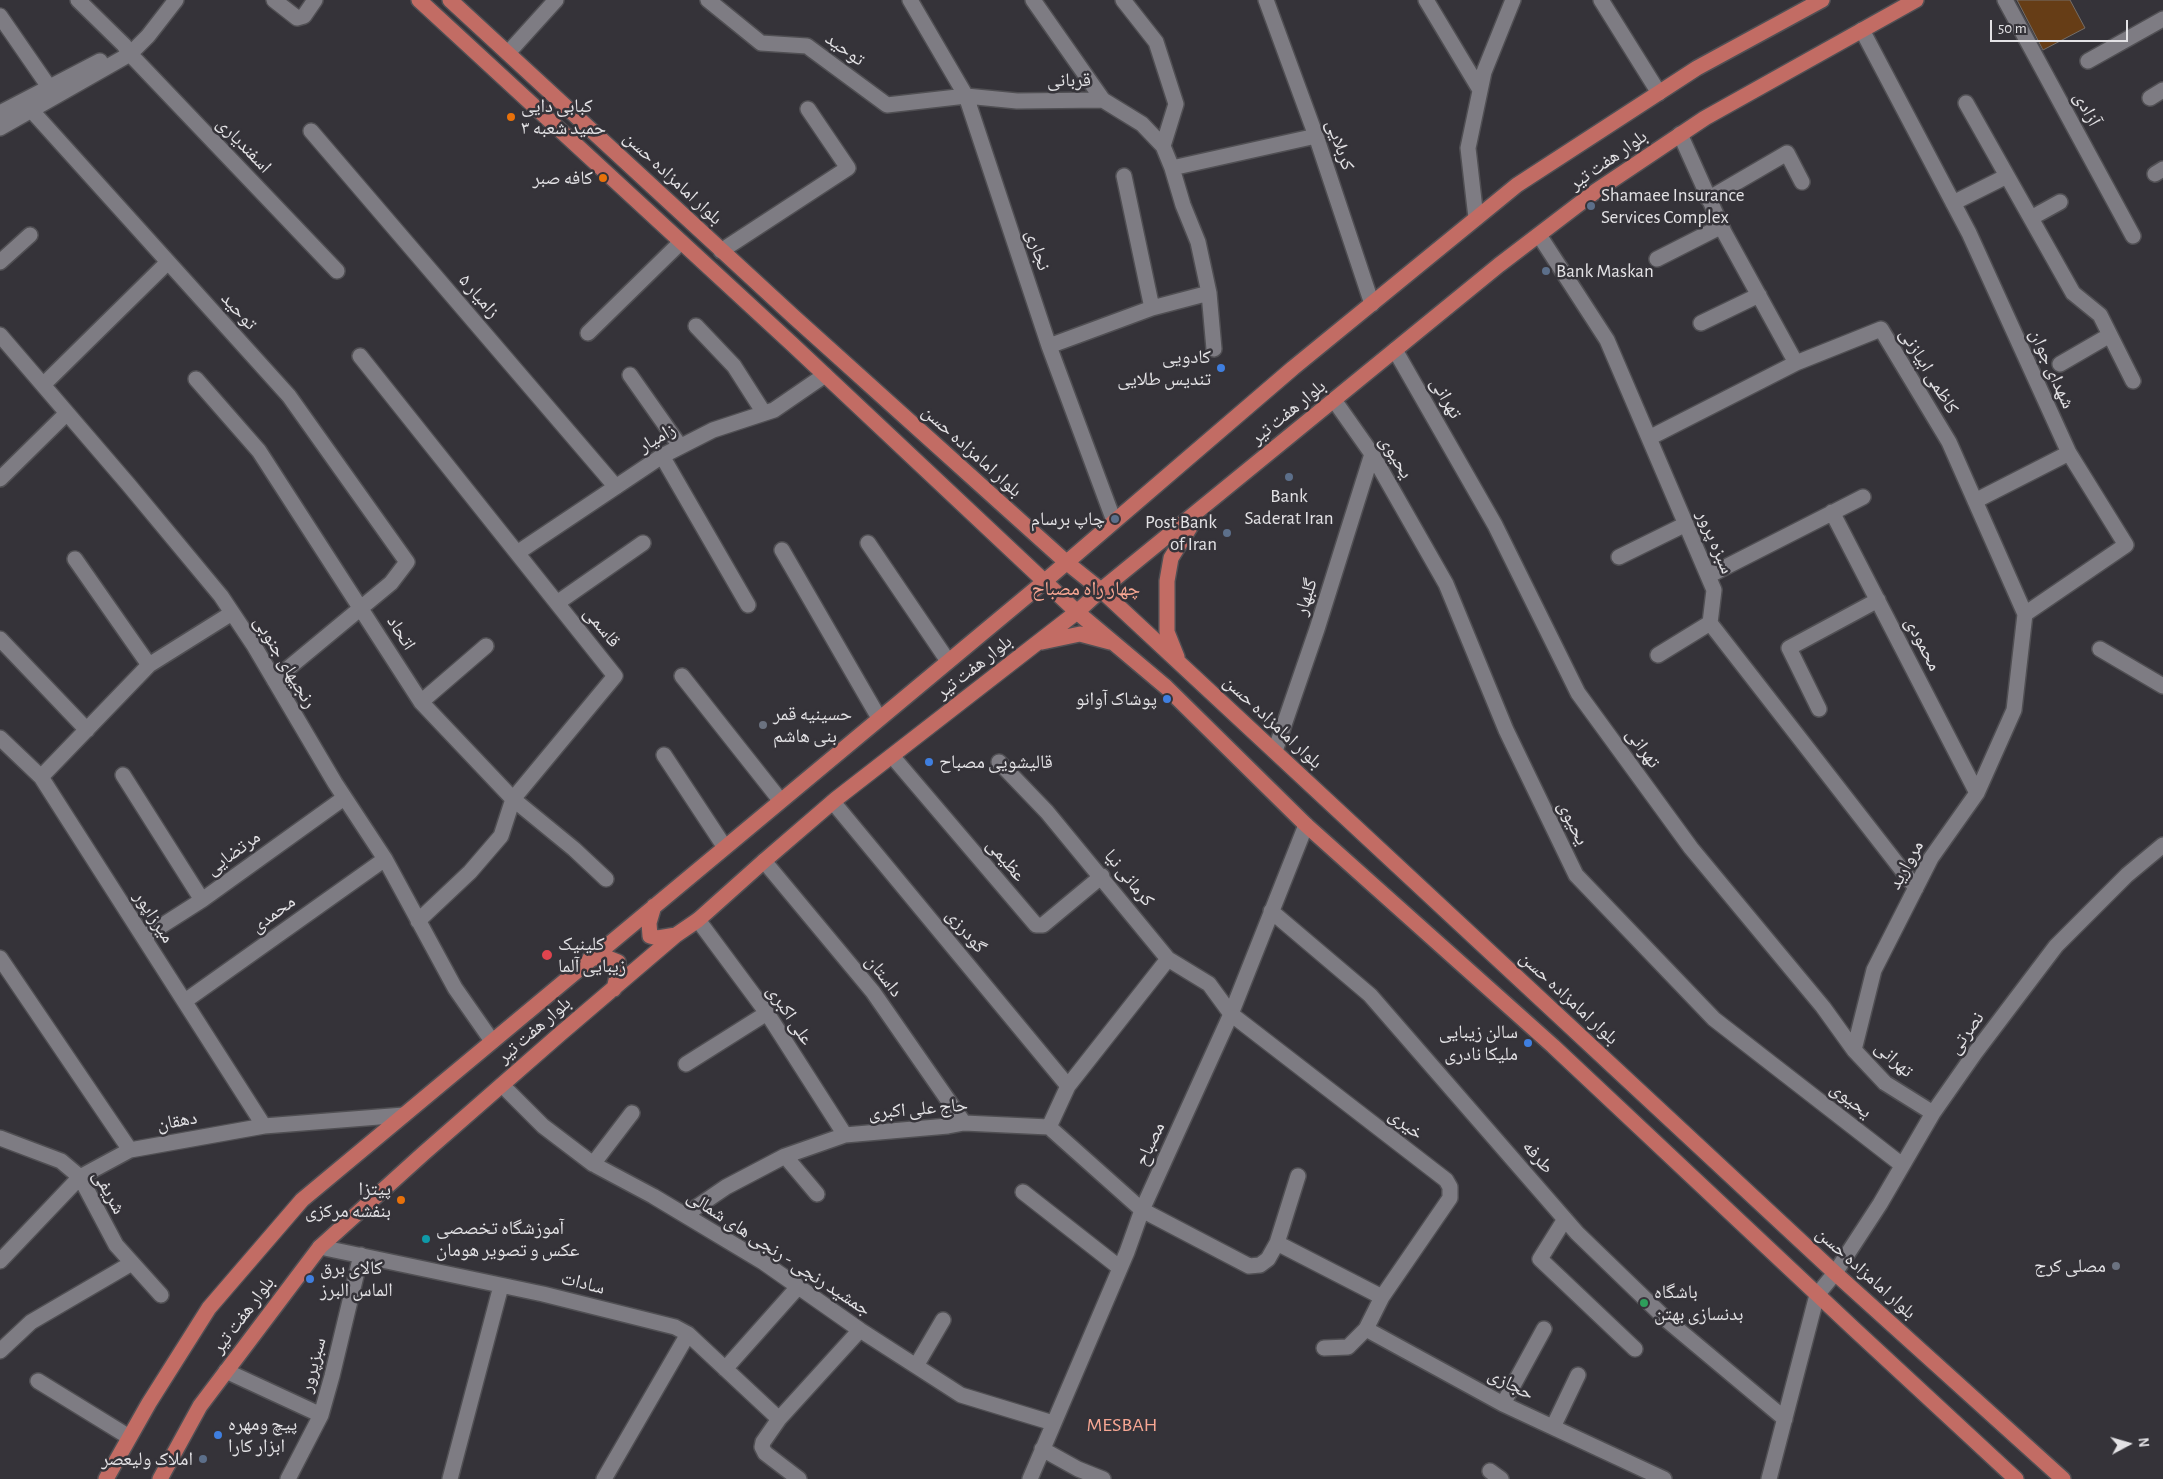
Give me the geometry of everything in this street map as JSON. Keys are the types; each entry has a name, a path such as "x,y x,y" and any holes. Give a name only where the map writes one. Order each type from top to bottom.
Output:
{"main road":[{"path":"419,0 826,376 1077,612 1166,687 1306,825 1553,1046 2016,1479"},
{"name":"بلوار امامزاده حسن","path":"450,0 721,251 1066,562 1101,590 1835,1273 2063,1479"},
{"name":"بلوار هفت تیر","path":"106,1479 209,1308 302,1200 724,846 1045,581 1293,368 1517,185 1697,68 1822,0"},
{"name":"بلوار هفت تیر","path":"160,1479 200,1406 320,1247 502,1085 676,935 698,920 833,802 1077,612 1101,590 1395,350 1596,191 1705,118 1862,30 1902,4 1916,0"},
{"path":"643,206 653,203 656,190"},
{"path":"1178,661 1167,632 1166,581 1172,558 1204,506"},
{"path":"1036,644 1080,634 1114,643"},
{"path":"654,906 649,923 650,936 658,938 676,935"},
{"path":"590,958 608,958 618,962 614,989"}],"street":[{"name":"اسفندیاری","path":"78,0 337,271"},
{"path":"0,128 28,106 49,86 127,50 163,0"},
{"path":"0,113 28,106 127,50 148,36 176,0"},
{"path":"274,0 297,18 304,16 314,0"},
{"path":"508,54 556,0"},
{"name":"توحید","path":"708,0 761,43 807,46 887,105 966,96"},
{"name":"نجاری","path":"910,0 966,96 1049,346 1114,520"},
{"path":"1033,0 1103,100"},
{"path":"1123,0 1156,42 1176,104 1163,146"},
{"name":"کربلایی","path":"1266,0 1316,136 1372,304"},
{"path":"1426,0 1480,90"},
{"path":"1476,218 1468,148 1484,72 1513,0"},
{"path":"1601,0 1659,93"},
{"name":"آزادی","path":"2005,0 2133,236"},
{"path":"0,16 49,86"},
{"path":"2088,61 2163,19"},
{"name":"شهدای جوان","path":"1862,30 1969,233 2069,453 2126,545 2025,614"},
{"name":"قربانی","path":"966,96 1017,101 1103,100 1142,124 1163,146 1198,242 1208,293 1214,348"},
{"path":"1966,103 2073,293 2100,315 2133,382"},
{"name":"توحید","path":"28,106 288,396 407,562 392,583 361,608"},
{"path":"721,251 848,168 808,109"},
{"name":"زامیار ۵","path":"311,131 616,486"},
{"path":"1649,438 1796,363 1722,226 1680,134"},
{"path":"1172,168 1316,136"},
{"path":"1708,198 1787,153 1802,182"},
{"path":"1124,176 1152,308"},
{"path":"1953,203 2007,176"},
{"path":"2031,218 2060,202"},
{"path":"1657,259 1722,226"},
{"path":"0,262 30,235"},
{"name":"سبزه پرور","path":"1539,235 1607,340 1714,590 1710,623"},
{"path":"588,333 681,242"},
{"path":"43,385 168,262"},
{"path":"1049,346 1152,308 1208,293"},
{"path":"1701,323 1758,295"},
{"path":"696,326 734,366 764,413"},
{"name":"کاظمی ابیازنی","path":"1796,363 1881,329 1949,442 2025,614"},
{"name":"رنجیهای جنوبی","path":"0,335 221,596 274,680 344,798 385,859 455,988 492,1041"},
{"path":"2060,364 2110,335"},
{"name":"تهرانی","path":"1395,350 1495,525 1578,693 1690,848 1823,1007 1854,1050 1885,1083 1933,1113"},
{"name":"قاسمی","path":"360,356 615,676 513,799 500,836 470,872 418,921"},
{"path":"630,375 680,446"},
{"name":"زامیار","path":"517,553 662,456 713,430 774,410 826,376"},
{"name":"اتحاد","path":"196,379 259,451 421,702 513,799 574,849 606,879"},
{"name":"یحیوی","path":"1334,400 1372,454 1446,584 1506,730 1576,875 1714,1019 1902,1165"},
{"path":"0,479 67,413"},
{"path":"1975,501 2069,453"},
{"name":"گلبهار","path":"1275,751 1317,629 1372,454"},
{"path":"662,456 748,605"},
{"path":"1708,576 1863,497"},
{"name":"محمودی","path":"1832,512 1977,793"},
{"path":"1620,557 1686,524"},
{"path":"556,603 643,543"},
{"path":"868,543 948,661"},
{"path":"782,550 879,718"},
{"path":"75,559 149,665"},
{"path":"1819,709 1789,648 1878,600"},
{"path":"274,680 361,608"},
{"path":"41,777 149,665 232,612"},
{"name":"مروارید","path":"1854,1050 1874,970 1931,858 1977,793 2014,710 2025,614"},
{"path":"1658,656 1710,623 1916,888"},
{"path":"0,639 87,730"},
{"path":"421,702 486,646"},
{"path":"2100,650 2163,686"},
{"path":"682,676 780,800"},
{"name":"میرزاپور","path":"0,738 41,777 264,1126"},
{"path":"664,755 724,846"},
{"name":"عظیمی","path":"892,756 1036,925 1043,925 1102,876"},
{"name":"کرمانی نیا","path":"999,762 1102,876 1168,959 1209,984 1231,1014"},
{"path":"123,775 202,900"},
{"name":"مرتضایی","path":"144,937 202,900 344,798"},
{"name":"گودرزی","path":"833,802 1068,1086"},
{"name":"مصباح","path":"1030,1479 1120,1268 1142,1210 1231,1014 1306,825"},
{"name":"نصرتی","path":"1817,1294 1835,1273 1933,1113 1975,1053 2056,946 2127,875 2163,845"},
{"name":"محمدی","path":"185,1001 385,859"},
{"name":"داستان","path":"764,861 874,992 964,1123"},
{"name":"طرفه","path":"1271,911 1370,995 1565,1219 1668,1321 1785,1419"},
{"name":"علی اکبری","path":"698,920 767,1013 845,1135"},
{"path":"0,958 130,1150"},
{"path":"1168,959 1068,1086 1049,1128 1142,1210 1249,1266 1260,1265 1268,1259 1277,1243 1298,1176"},
{"path":"686,1064 767,1013"},
{"name":"خیری","path":"1231,1014 1446,1180 1450,1187 1450,1198 1382,1297"},
{"name":"جمشید رنجی - رنجی های شمالی","path":"502,1085 543,1126 593,1164 653,1196 763,1262 860,1330 961,1395 1053,1423"},
{"path":"593,1164 632,1113"},
{"name":"دهقان","path":"0,1261 80,1177 130,1150 264,1126 404,1115"},
{"name":"حاج علی اکبری","path":"685,1215 726,1187 785,1156 845,1135 964,1123 1049,1128"},
{"name":"شریفی","path":"0,1138 60,1161 80,1177 116,1245 161,1295"},
{"path":"785,1156 817,1194"},
{"path":"1023,1192 1120,1268"},
{"path":"1565,1219 1540,1259 1635,1348"},
{"path":"1277,1243 1382,1297 1366,1329 1348,1347 1324,1348"},
{"name":"سادات","path":"320,1247 543,1294 675,1327 688,1334"},
{"name":"سبزپرور","path":"288,1479 320,1415 332,1376 361,1255"},
{"path":"0,1351 30,1322 132,1262"},
{"path":"450,1479 501,1286"},
{"path":"725,1369 798,1287"},
{"path":"1769,1479 1817,1294"},
{"path":"916,1366 943,1320"},
{"name":"حجازی","path":"1366,1329 1503,1404 1664,1479"},
{"path":"1503,1404 1544,1329"},
{"path":"799,1479 765,1454 762,1447 763,1442 779,1419 860,1330"},
{"path":"604,1479 688,1334 779,1419"},
{"path":"226,1371 320,1415"},
{"path":"1553,1426 1578,1374"},
{"path":"38,1381 129,1438"},
{"path":"1042,1449 1103,1479"}],"building":[{"path":"2017,0 2070,0 2085,28 2043,50"}],"place":[{"name":"کبابی دایی حمید شعبه ۳","path":"511,117"},
{"name":"کافه صبر","path":"603,178"},
{"name":"Shamaee Insurance Services Complex","path":"1591,206"},
{"name":"Bank Maskan","path":"1546,271"},
{"name":"کادویی تندیس طلایی","path":"1221,368"},
{"name":"Bank Saderat Iran","path":"1289,477"},
{"name":"چاپ برسام","path":"1115,519"},
{"name":"Post Bank of Iran","path":"1227,533"},
{"name":"پوشاک آوانو","path":"1167,699"},
{"name":"حسینیه قمر بنی هاشم","path":"763,725"},
{"name":"قالیشویی مصباح","path":"929,762"},
{"name":"کلینیک زیبایی آلما","path":"547,955"},
{"name":"سالن زیبایی ملیکا نادری","path":"1528,1043"},
{"name":"پیتزا بنفشه مرکزی","path":"401,1200"},
{"name":"آموزشگاه تخصصی عکس و تصویر هومان","path":"426,1239"},
{"name":"مصلی کرج","path":"2116,1266"},
{"name":"کالای برق الماس البرز","path":"310,1279"},
{"name":"باشگاه بدنسازی بهتن","path":"1644,1303"},
{"name":"پیچ ومهره ابزار کارا","path":"218,1435"},
{"name":"املاک ولیعصر","path":"203,1459"}],"district":[{"name":"چهار راه مصباح","path":"1086,589"},
{"name":"MESBAH","path":"1122,1425"}]}
